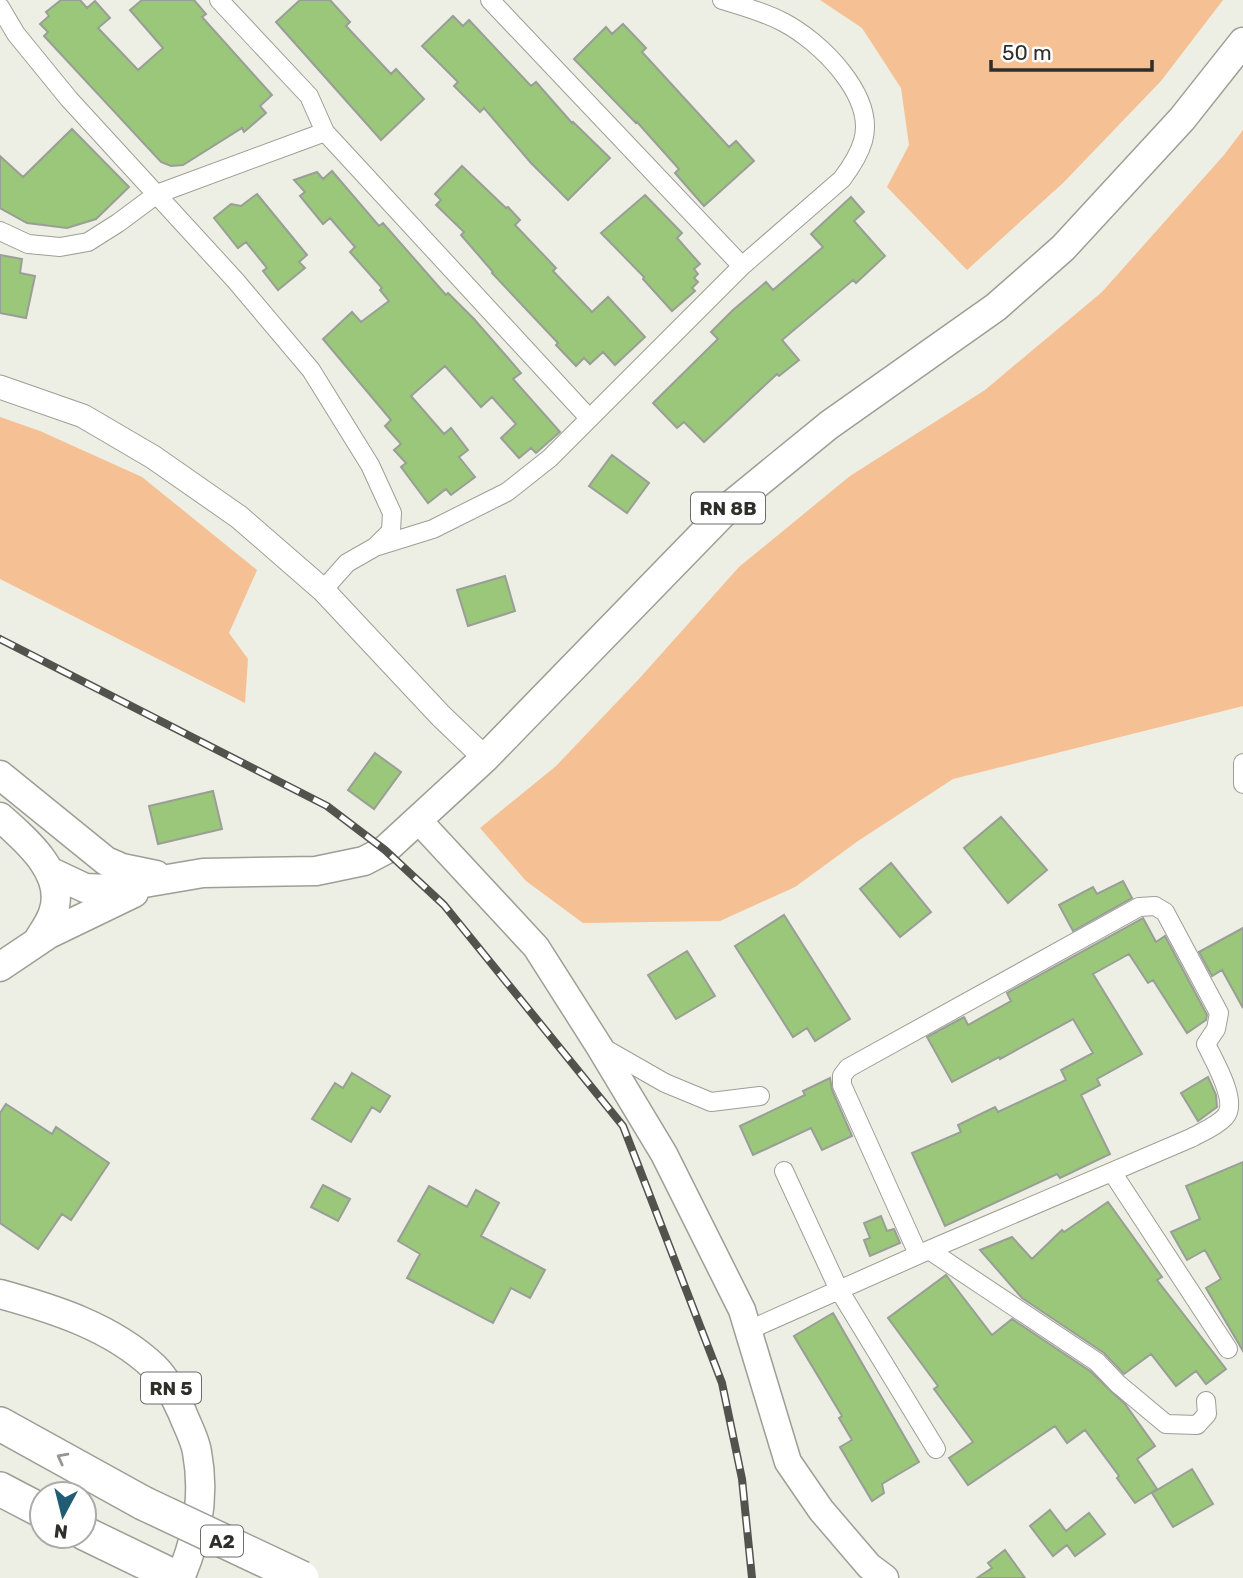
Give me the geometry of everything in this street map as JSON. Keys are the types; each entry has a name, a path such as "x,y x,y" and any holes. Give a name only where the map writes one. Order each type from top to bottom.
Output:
{"highway":[{"name":"A2","path":"0,1424 143,1503 302,1578"},
{"path":"0,1489 28,1504"},
{"path":"98,1540 178,1578"}],"main road":[{"name":"RN 8B","path":"176,878 203,873 294,872 339,868 364,861 386,850 485,758 731,505 829,425 996,307 1063,248 1182,119 1243,42"},
{"path":"0,775 106,861 122,868 176,878"},
{"path":"40,806 79,866 85,888 66,925"},
{"path":"0,817 41,858 49,871 56,900 53,915 37,942"},
{"path":"419,821 536,947 599,1046 664,1154 742,1310 788,1462 821,1510 869,1566 885,1578"},
{"path":"49,871 85,888 109,889 176,878"},
{"path":"0,967 66,925 142,889 176,878"},
{"name":"RN 5","path":"0,1294 50,1308 106,1333 154,1367 173,1392 197,1450 199,1476 200,1515 178,1578"}],"street":[{"path":"219,0 309,96 326,132 589,418"},
{"path":"490,0 742,266"},
{"path":"375,547 433,529 507,492 550,458 742,266 848,171 864,139 863,110 843,72 813,41 783,22 722,0"},
{"path":"0,7 16,34 69,99 235,280 311,370 370,465 392,513 391,531 375,547 347,564 323,590"},
{"path":"0,231 28,244 60,247 88,242 157,194 326,132"},
{"path":"0,387 83,416 153,457 239,517 323,590 405,680 485,758"},
{"path":"1243,763 1243,784"},
{"path":"749,1330 924,1252 1191,1138 1224,1118 1230,1109 1229,1096 1206,1044 1216,1029 1219,1013 1165,912 1155,906 1139,907 849,1068 842,1076 842,1085 924,1252 1097,1362 1139,1403 1166,1424 1197,1425 1207,1414 1206,1401"},
{"path":"599,1046 665,1083 711,1102 760,1096"},
{"path":"783,1171 839,1290 936,1449"},
{"path":"1112,1172 1228,1349"}],"shaded area":[{"path":"820,0 1223,0 1161,81 1063,183 967,270 887,187 909,145 901,88 862,28"},
{"path":"1243,130 1243,706 953,779 858,841 795,887 720,921 583,923 526,881 480,828 556,766 638,680 739,567 850,476 985,390 1102,292"},
{"path":"0,417 40,431 142,477 257,570 229,633 248,659 245,703 0,579"}],"building":[{"path":"61,0 80,0 87,8 95,1 110,18 98,28 138,70 163,48 130,10 142,0 194,0 206,14 202,17 272,95 260,106 266,113 244,132 242,128 183,165 171,166 161,162 44,36 48,32 40,24 49,16 46,12"},
{"path":"300,0 330,0 350,22 346,26 391,74 396,69 424,99 381,140 276,22"},
{"path":"453,16 463,26 469,20 531,86 536,82 572,123 610,158 568,200 531,163 484,108 480,112 454,86 458,82 422,46"},
{"path":"623,24 646,48 642,52 729,147 736,141 754,161 704,206 675,173 679,169 574,59 606,27 612,34"},
{"path":"72,129 129,187 96,219 67,228 27,223 0,208 0,156 23,177"},
{"path":"462,166 520,220 515,225 556,268 553,271 592,312 608,297 645,337 615,365 603,352 590,364 584,358 576,366 492,273 461,235 464,232 436,205 441,200 435,194"},
{"path":"332,171 379,226 383,223 446,295 448,293 474,319 521,373 513,379 560,432 536,453 531,448 519,458 501,438 516,424 492,397 481,407 445,366 411,396 444,434 451,428 468,450 459,457 475,477 451,495 446,489 428,503 401,467 406,463 394,450 401,444 385,426 391,420 323,339 352,312 361,322 389,301 380,290 382,288 350,252 355,247 330,218 323,224 300,196 305,192 294,180 317,172 323,179"},
{"path":"257,194 307,255 299,262 305,268 278,290 263,271 267,268 246,242 238,248 214,218 231,204 241,206"},
{"path":"645,195 682,233 677,238 700,264 694,269 698,274 694,278 698,282 692,288 695,291 672,311 644,277 601,233"},
{"path":"851,197 864,212 854,221 885,256 856,283 853,280 782,340 799,360 779,376 777,374 704,442 684,422 677,428 653,403 718,339 711,332 733,310 766,282 773,290 823,247 811,234"},
{"path":"0,255 22,259 20,273 35,276 26,318 0,313"},
{"path":"612,455 649,483 627,513 589,486"},
{"path":"505,576 515,611 468,626 457,590"},
{"path":"375,753 401,772 374,809 348,790"},
{"path":"213,791 222,829 158,844 149,806"},
{"path":"1001,817 1047,870 1008,903 964,848"},
{"path":"891,863 931,912 900,937 860,889"},
{"path":"1123,881 1132,898 1073,931 1059,905 1093,887 1097,894"},
{"path":"784,915 850,1019 815,1041 807,1028 793,1037 735,946"},
{"path":"1143,918 1156,942 1165,936 1207,1015 1206,1020 1187,1033 1153,980 1148,983 1129,954 1093,974 1142,1054 1097,1079 1100,1085 1081,1095 1110,1154 1060,1178 1057,1174 945,1226 912,1153 961,1132 958,1125 995,1107 998,1112 1066,1080 1061,1070 1093,1053 1073,1019 952,1082 927,1037 964,1017 968,1025 1011,1001 1007,993"},
{"path":"1243,928 1243,1008 1222,970 1212,976 1199,952"},
{"path":"687,951 715,996 676,1019 648,975"},
{"path":"352,1073 390,1096 380,1112 372,1107 351,1142 312,1119 335,1083 343,1088"},
{"path":"1208,1077 1216,1095 1217,1107 1198,1121 1181,1093"},
{"path":"830,1078 832,1090 852,1136 822,1150 811,1128 753,1155 740,1126 805,1095 803,1091"},
{"path":"6,1104 52,1134 56,1127 109,1163 71,1220 62,1214 38,1249 0,1223 0,1113"},
{"path":"1243,1162 1243,1351 1206,1288 1221,1279 1205,1250 1187,1260 1171,1232 1200,1219 1186,1186"},
{"path":"323,1185 350,1199 338,1221 311,1207"},
{"path":"429,1186 467,1207 476,1190 499,1203 481,1236 545,1270 530,1298 511,1288 493,1323 407,1278 420,1254 398,1241"},
{"path":"1108,1202 1162,1277 1157,1280 1226,1369 1206,1384 1196,1371 1176,1386 1151,1354 1124,1374 1104,1353 1022,1298 980,1250 1012,1237 1032,1259 1062,1230 1064,1232"},
{"path":"881,1216 887,1231 894,1229 900,1243 870,1256 864,1240 870,1238 864,1223"},
{"path":"946,1275 992,1335 1012,1319 1090,1371 1125,1404 1155,1446 1137,1459 1157,1489 1135,1503 1085,1430 1067,1443 1055,1426 968,1485 949,1458 973,1442 934,1389 938,1386 888,1318"},
{"path":"833,1313 919,1462 882,1484 884,1493 872,1501 840,1447 852,1440 839,1418 842,1416 794,1336"},
{"path":"1192,1469 1213,1504 1173,1527 1152,1493"},
{"path":"1050,1510 1066,1531 1089,1513 1105,1534 1075,1556 1067,1545 1053,1556 1030,1526"},
{"path":"1005,1550 1025,1578 977,1578 992,1568 988,1563"}],"railway":[{"path":"0,639 327,806 385,850 444,905 623,1126 722,1383 742,1479 752,1578"}]}
